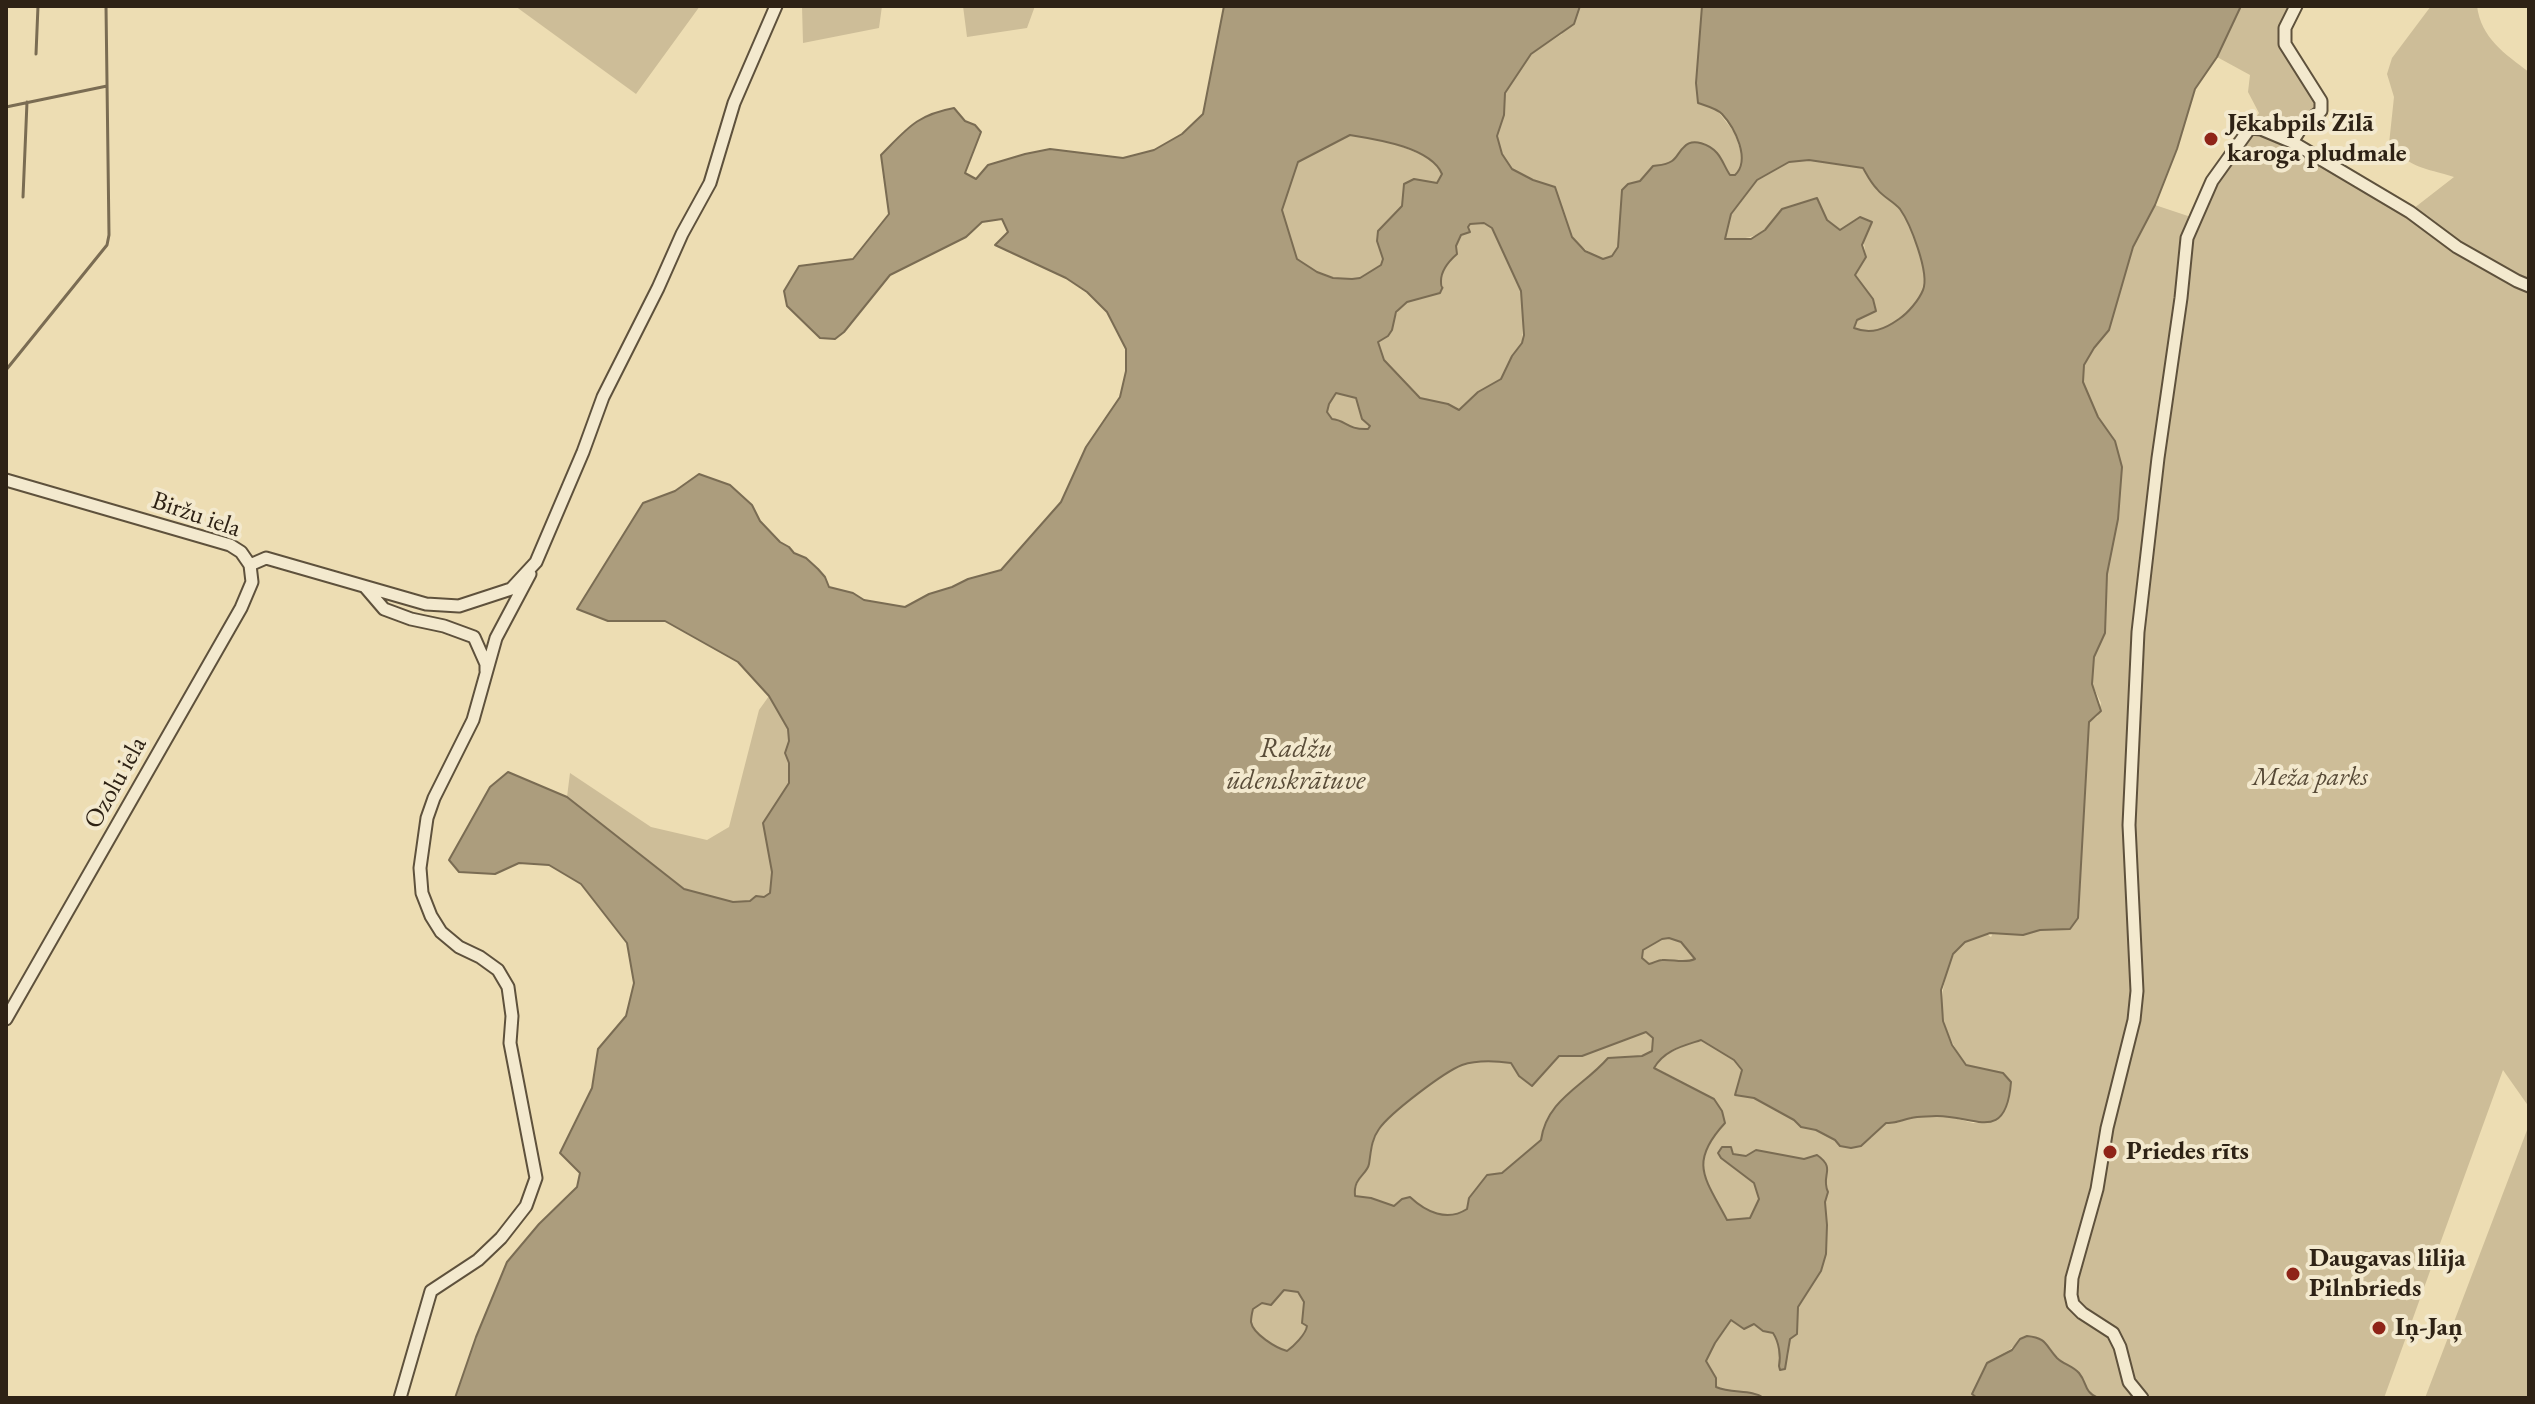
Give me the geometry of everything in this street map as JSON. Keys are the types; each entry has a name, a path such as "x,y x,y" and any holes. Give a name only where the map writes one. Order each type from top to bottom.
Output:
{"street":[{"path":"400,1398 431,1291 478,1260 501,1238 526,1206 536,1178 510,1043 512,1016 508,987 498,970 459,947 441,932 431,916 422,893 420,868 427,818 473,720 496,638 536,562 603,397 710,183 734,103 776,6"},
{"path":"2292,142 2303,125 2321,111 2321,101 2285,44 2285,28 2296,6"},
{"path":"2142,1398 2129,1382 2113,1333 2082,1313 2073,1304 2071,1295 2072,1278 2097,1189 2107,1128 2134,1020 2137,991 2129,825 2138,632 2187,238 2212,181 2250,128 2261,129 2292,142 2410,212 2457,247 2529,286"},
{"name":"Biržu iela","path":"6,480 230,545 241,552 250,565 266,558 426,604 459,606 511,589 536,562"},
{"name":"Ozolu iela","path":"6,1019 241,608 250,589 250,565"},
{"path":"366,587 384,609 474,637 487,674"}],"green space":[{"path":"515,6 700,6 636,94"},
{"path":"802,6 882,6 879,28 803,43"},
{"path":"963,6 1035,6 1027,28 967,37"},
{"path":"1555,6 1702,6 1696,83 1734,132 1741,152 1742,174 1626,223 1616,255 1603,259 1574,239 1555,187 1512,169 1502,154 1497,136 1504,115 1505,93 1531,54 1562,34"},
{"name":"Meža parks","path":"2241,6 2296,6 2285,44 2321,111 2292,131 2268,120 2373,192 2409,212 2454,177 2412,163 2389,144 2394,97 2387,74 2392,58 2431,6 2477,6 2489,36 2503,52 2529,72 2529,1107 2503,1070 2384,1398 2098,1398 2089,1394 2069,1365 2059,1361 2050,1348 2020,1339 1986,1366 1972,1394 1977,1398 1764,1398 1722,1389 1715,1386 1716,1378 1706,1361 1731,1320 1754,1324 1763,1331 1773,1333 1781,1357 1788,1358 1790,1339 1797,1334 1798,1307 1809,1291 1827,1225 1825,1202 1828,1192 1804,1159 1756,1150 1746,1156 1733,1154 1722,1147 1754,1183 1759,1199 1750,1218 1727,1220 1704,1171 1707,1150 1725,1123 1714,1099 1654,1067 1669,1053 1701,1040 1734,1060 1742,1070 1735,1095 1754,1098 1801,1127 1816,1130 1835,1140 1871,1138 1886,1123 1894,1124 1913,1117 1946,1116 1973,1123 1992,1122 2005,1104 2010,1085 2003,1073 1966,1065 1952,1042 1942,1008 1944,984 1953,955 1965,942 1987,934 1991,937 1993,933 2023,935 2040,930 2070,929 2078,918 2089,722 2098,716 2101,703 2092,684 2094,657 2105,633 2107,574 2118,519 2122,467 2115,441 2098,417 2083,382 2084,365 2109,330 2133,247 2155,205 2197,219 2212,181 2259,113 2248,92 2250,75 2217,57"},
{"path":"1350,135 1390,142 1427,157 1439,167 1492,228 1521,291 1524,307 1522,343 1501,379 1478,392 1459,410 1448,404 1420,399 1384,360 1378,340 1386,335 1404,305 1426,295 1387,251 1381,265 1352,279 1333,278 1297,259 1282,210 1298,162"},
{"path":"1809,160 1863,168 1879,192 1900,209 1909,225 1924,272 1923,290 1909,310 1889,326 1872,331 1854,328 1861,284 1855,275 1866,257 1860,217 1841,230 1827,220 1782,209 1758,234 1725,239 1731,214 1757,180 1789,162"},
{"path":"1333,388 1356,398 1370,427 1368,429 1351,428 1332,419 1327,412 1328,396"},
{"path":"769,696 788,729 789,741 785,753 789,763 789,783 763,823 772,872 770,894 764,897 733,902 684,889 567,797 570,773 651,827 707,840 729,827 759,710"},
{"path":"1669,938 1681,942 1695,959 1689,962 1663,959 1649,964 1642,958 1643,950"},
{"path":"1646,1031 1653,1038 1652,1051 1642,1056 1608,1058 1559,1104 1545,1126 1541,1140 1502,1173 1487,1175 1469,1198 1468,1209 1447,1215 1426,1210 1414,1201 1393,1206 1355,1196 1379,1129 1394,1113 1443,1075 1462,1065 1486,1061 1511,1063 1519,1076 1559,1056 1582,1056"},
{"path":"2529,1125 2529,1398 2425,1398"},
{"path":"1283,1290 1298,1292 1304,1302 1302,1322 1307,1325 1300,1340 1287,1351 1260,1336 1251,1322 1253,1309 1262,1303 1271,1305"}],"water":[{"name":"Radžu ūdenskrātuve","path":"1224,6 1580,6 1574,24 1531,54 1505,93 1504,115 1497,136 1502,154 1512,169 1555,187 1572,237 1585,251 1603,259 1612,256 1618,247 1622,190 1628,184 1640,181 1653,166 1674,160 1688,144 1697,142 1717,153 1730,175 1735,175 1740,169 1741,153 1732,127 1720,112 1698,103 1696,83 1702,6 2241,6 2217,57 2195,89 2177,149 2155,205 2133,247 2109,330 2084,365 2083,382 2098,417 2115,441 2122,467 2118,519 2107,574 2105,633 2094,657 2092,684 2101,711 2089,722 2078,918 2070,929 2040,930 2023,935 1990,933 1965,942 1953,954 1941,990 1943,1021 1952,1045 1966,1065 2003,1073 2011,1082 2003,1114 1986,1122 1936,1116 1886,1123 1861,1146 1851,1148 1840,1146 1816,1130 1801,1127 1754,1098 1735,1095 1742,1070 1734,1060 1701,1040 1674,1050 1658,1062 1654,1068 1714,1099 1722,1111 1725,1123 1707,1149 1704,1171 1727,1220 1750,1218 1759,1199 1754,1183 1721,1158 1718,1153 1722,1147 1731,1147 1733,1154 1746,1156 1756,1150 1804,1159 1817,1155 1826,1164 1826,1254 1821,1271 1798,1307 1797,1334 1790,1339 1785,1369 1780,1370 1779,1349 1773,1333 1763,1331 1754,1324 1744,1329 1731,1320 1706,1361 1716,1378 1716,1387 1753,1393 1764,1398 455,1398 507,1262 539,1224 577,1187 580,1173 560,1153 592,1088 598,1049 626,1016 634,983 627,943 581,884 549,865 519,863 495,874 459,872 449,860 490,787 508,772 567,797 684,889 733,902 750,901 756,896 764,897 770,893 772,872 763,823 789,783 789,763 785,753 789,741 788,729 769,696 738,662 665,621 608,621 577,609 643,503 675,491 699,474 730,485 752,505 760,521 780,542 818,569 829,587 853,593 864,600 905,607 929,594 1001,570 1061,502 1086,447 1120,397 1126,371 1126,349 1107,312 1087,292 1066,278 995,245 1008,232 1002,219 982,222 966,237 890,275 835,339 820,338 787,306 784,291 799,266 853,259 889,214 881,155 913,124 930,115 954,108 965,121 981,132 965,173 976,179 988,165 1050,149 1123,158 1154,150 1182,134 1203,114","holes":["1350,135 1415,151 1436,165 1442,174 1437,183 1414,179 1404,184 1402,206 1378,231 1377,241 1383,259 1381,265 1360,278 1333,278 1297,259 1282,210 1298,162","1809,160 1863,168 1879,192 1900,209 1914,236 1924,282 1923,290 1913,306 1894,323 1883,328 1872,331 1854,328 1857,320 1876,311 1873,299 1855,275 1866,257 1862,245 1872,222 1860,217 1840,230 1827,220 1817,198 1782,209 1765,230 1751,239 1725,239 1731,214 1757,180 1789,162","1484,223 1492,228 1521,291 1524,335 1501,379 1478,392 1459,410 1448,404 1420,398 1384,360 1378,342 1388,336 1396,312 1407,302 1440,293 1443,288 1442,273 1457,254 1456,246 1461,235 1470,232 1470,224","1336,393 1356,398 1362,419 1370,426 1368,429 1355,428 1332,419 1327,412","1669,938 1681,942 1695,959 1660,960 1649,964 1642,958 1643,950","1646,1032 1653,1038 1652,1051 1642,1056 1608,1058 1567,1094 1550,1114 1541,1140 1502,1173 1487,1175 1469,1198 1467,1209 1444,1215 1430,1211 1410,1197 1394,1206 1355,1196 1358,1180 1368,1168 1379,1129 1431,1084 1462,1065 1493,1061 1511,1063 1519,1076 1532,1086 1559,1056 1582,1056","1284,1290 1298,1292 1304,1302 1302,1323 1307,1326 1306,1329 1287,1351 1266,1340 1253,1327 1253,1309 1262,1303 1271,1305"]},
{"path":"2027,1336 2045,1343 2057,1358 2079,1373 2088,1390 2098,1398 1977,1398 1972,1394 1987,1363 2012,1350 2020,1339"}],"waterway":[{"path":"36,54 38,6"},
{"path":"6,370 107,245 106,6"},
{"path":"6,107 107,86"},
{"path":"23,197 27,102"}],"place":[{"name":"Jēkabpils Zilā karoga pludmale","path":"2211,139"},
{"name":"Priedes rīts","path":"2110,1152"},
{"name":"Daugavas lilija Pilnbrieds","path":"2293,1274"},
{"name":"Iņ-Jaņ","path":"2379,1328"}]}
